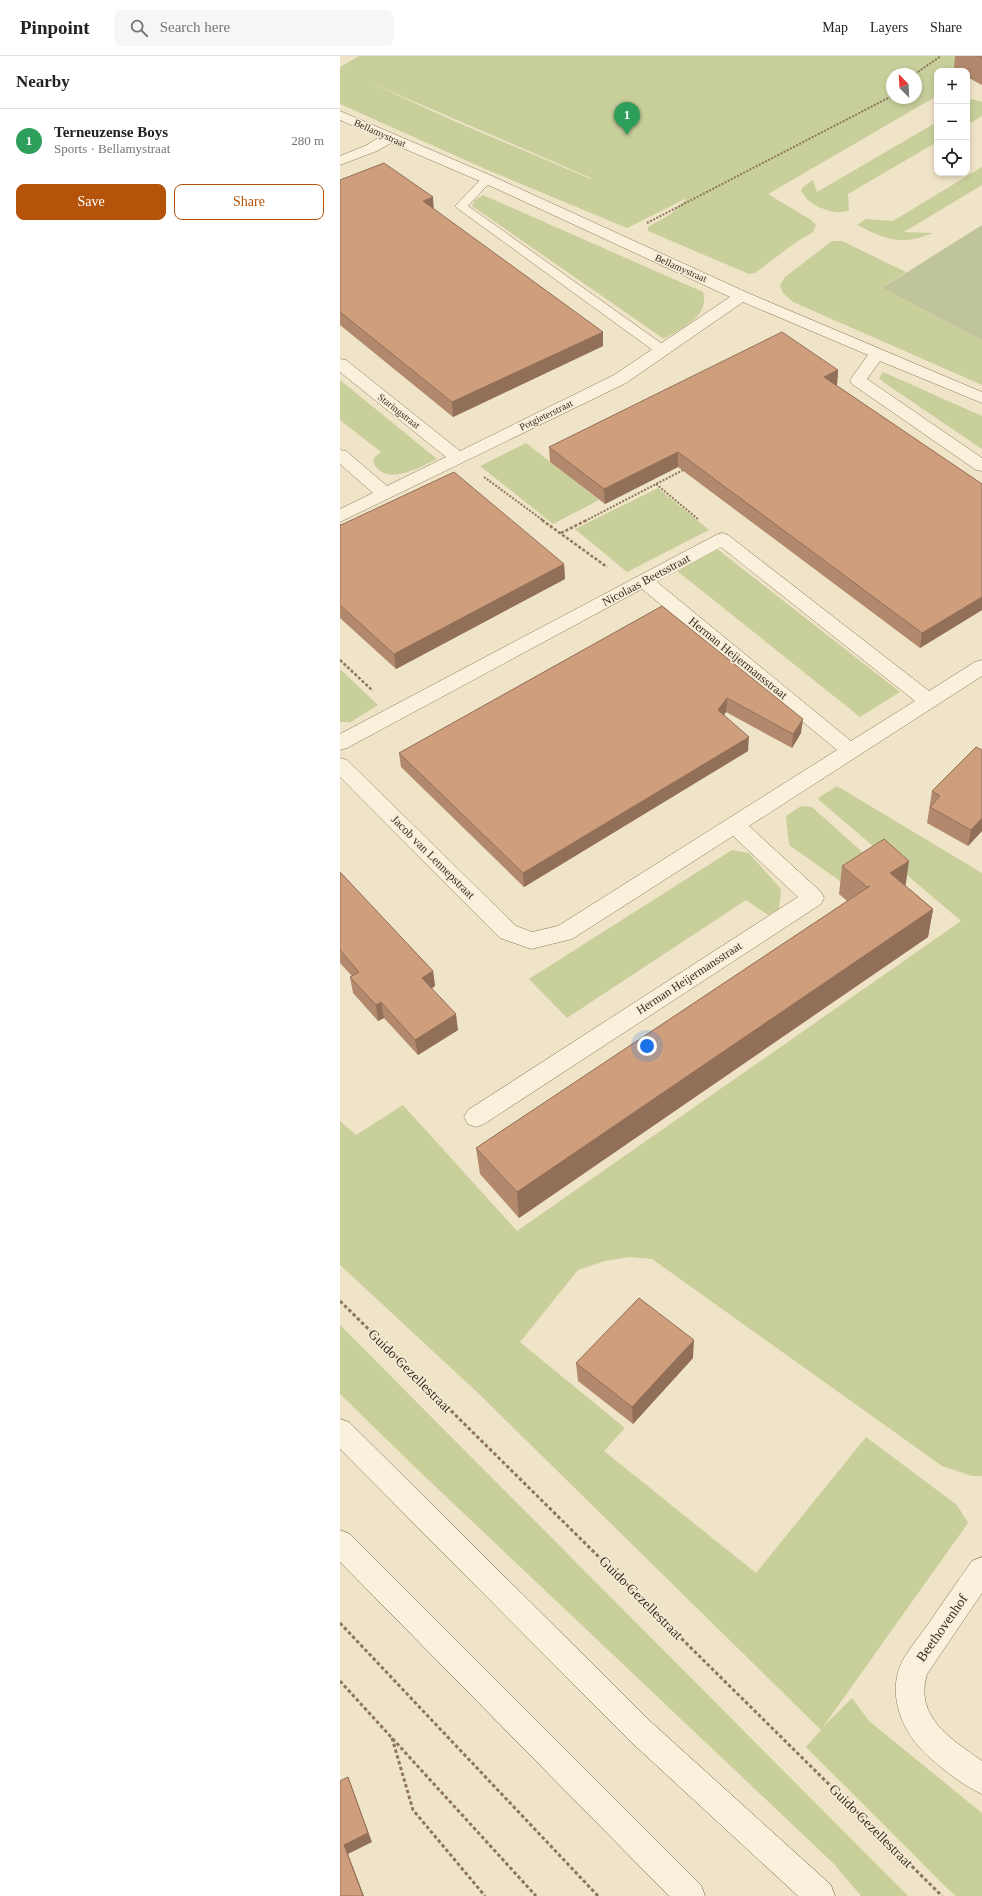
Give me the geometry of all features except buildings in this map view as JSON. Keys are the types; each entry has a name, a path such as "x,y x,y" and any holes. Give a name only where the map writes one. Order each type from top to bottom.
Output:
{"street":[{"name":"Bellamystraat","path":"340,115 486,179 742,296 982,398"},
{"path":"340,161 372,148 390,137"},
{"name":"Potgieterstraat","path":"340,516 620,379 742,296"},
{"path":"877,354 858,380 982,466"},
{"name":"Staringstraat","path":"340,364 458,457"},
{"path":"340,455 385,494"},
{"path":"722,539 928,701"},
{"name":"Nicolaas Beetsstraat","path":"340,743 722,539"},
{"name":"Herman Heijermansstraat","path":"639,584 851,750"},
{"path":"735,825 982,667"},
{"name":"Jacob van Lennepstraat","path":"340,765 508,932 531,941 564,933 735,825"},
{"name":"Herman Heijermansstraat","path":"476,1117 813,898 735,825"},
{"path":"340,1431 641,1732 820,1896"},
{"path":"340,1543 690,1896"},
{"name":"Beethovenhof","path":"982,1570 914,1668 910,1687 911,1707 919,1726 934,1742 982,1779"}],"lane":[{"path":"486,179 461,206 663,351"}],"path":[{"path":"922,69 941,56"},
{"path":"616,239 886,99"},
{"path":"458,457 560,533 639,584"},
{"path":"560,533 691,466"},
{"path":"656,484 722,539"},
{"path":"340,660 397,713"},
{"name":"Guido Gezellestraat","path":"340,1301 942,1896"},
{"path":"340,1623 598,1896"},
{"path":"340,1681 536,1896"},
{"path":"391,1737 412,1810 485,1896"}],"green space":[{"path":"359,56 976,56 954,68 934,68 934,98 768,194 811,220 816,225 813,232 795,243 755,273 749,274 648,231 648,227 671,214 687,198 627,228 483,168 340,104 340,67","holes":["369,82 591,178 454,121"]},
{"path":"970,99 982,102 982,116 970,123"},
{"path":"934,124 934,144 848,194 849,210 844,212 834,212 823,209 809,201 801,191 803,187 813,180 817,192"},
{"path":"982,167 982,185 904,232 933,233 911,239 894,240 857,225 866,219 893,221 967,176 970,176 970,174"},
{"path":"483,195 703,292 704,301 702,308 698,315 686,326 664,339 472,206 475,200"},
{"path":"982,225 982,340 882,288"},
{"path":"832,241 842,241 906,272 882,288 982,340 982,385 793,302 783,293 780,285 785,277"},
{"path":"883,372 982,416 982,449 886,384 879,378"},
{"path":"340,380 437,459 412,470 394,475 386,474 378,470 373,462 374,458 381,452 340,420"},
{"path":"526,443 599,500 553,524 480,466"},
{"path":"658,488 709,530 627,572 575,529"},
{"path":"716,548 900,692 860,717 676,570"},
{"path":"340,669 378,705 351,722 340,722"},
{"path":"837,786 982,873 982,1476 972,1476 942,1466 652,1259 629,1257 605,1261 578,1270 520,1342 625,1428 604,1451 756,1573 866,1437 957,1505 968,1523 823,1727 852,1698 869,1721 982,1813 982,1896 956,1896 949,1890 806,1747 821,1730 478,1393 340,1265 340,1121 356,1135 403,1105 517,1231 961,921 820,801 818,798"},
{"path":"801,806 812,807 870,859 840,881 789,845 786,816"},
{"path":"732,850 749,853 781,889 779,909 768,915 746,900 567,1018 529,979"},
{"path":"340,1325 908,1896 861,1896 834,1864 419,1471 340,1394"}],"place":[{"name":"Terneuzense Boys","path":"627,135"}]}
